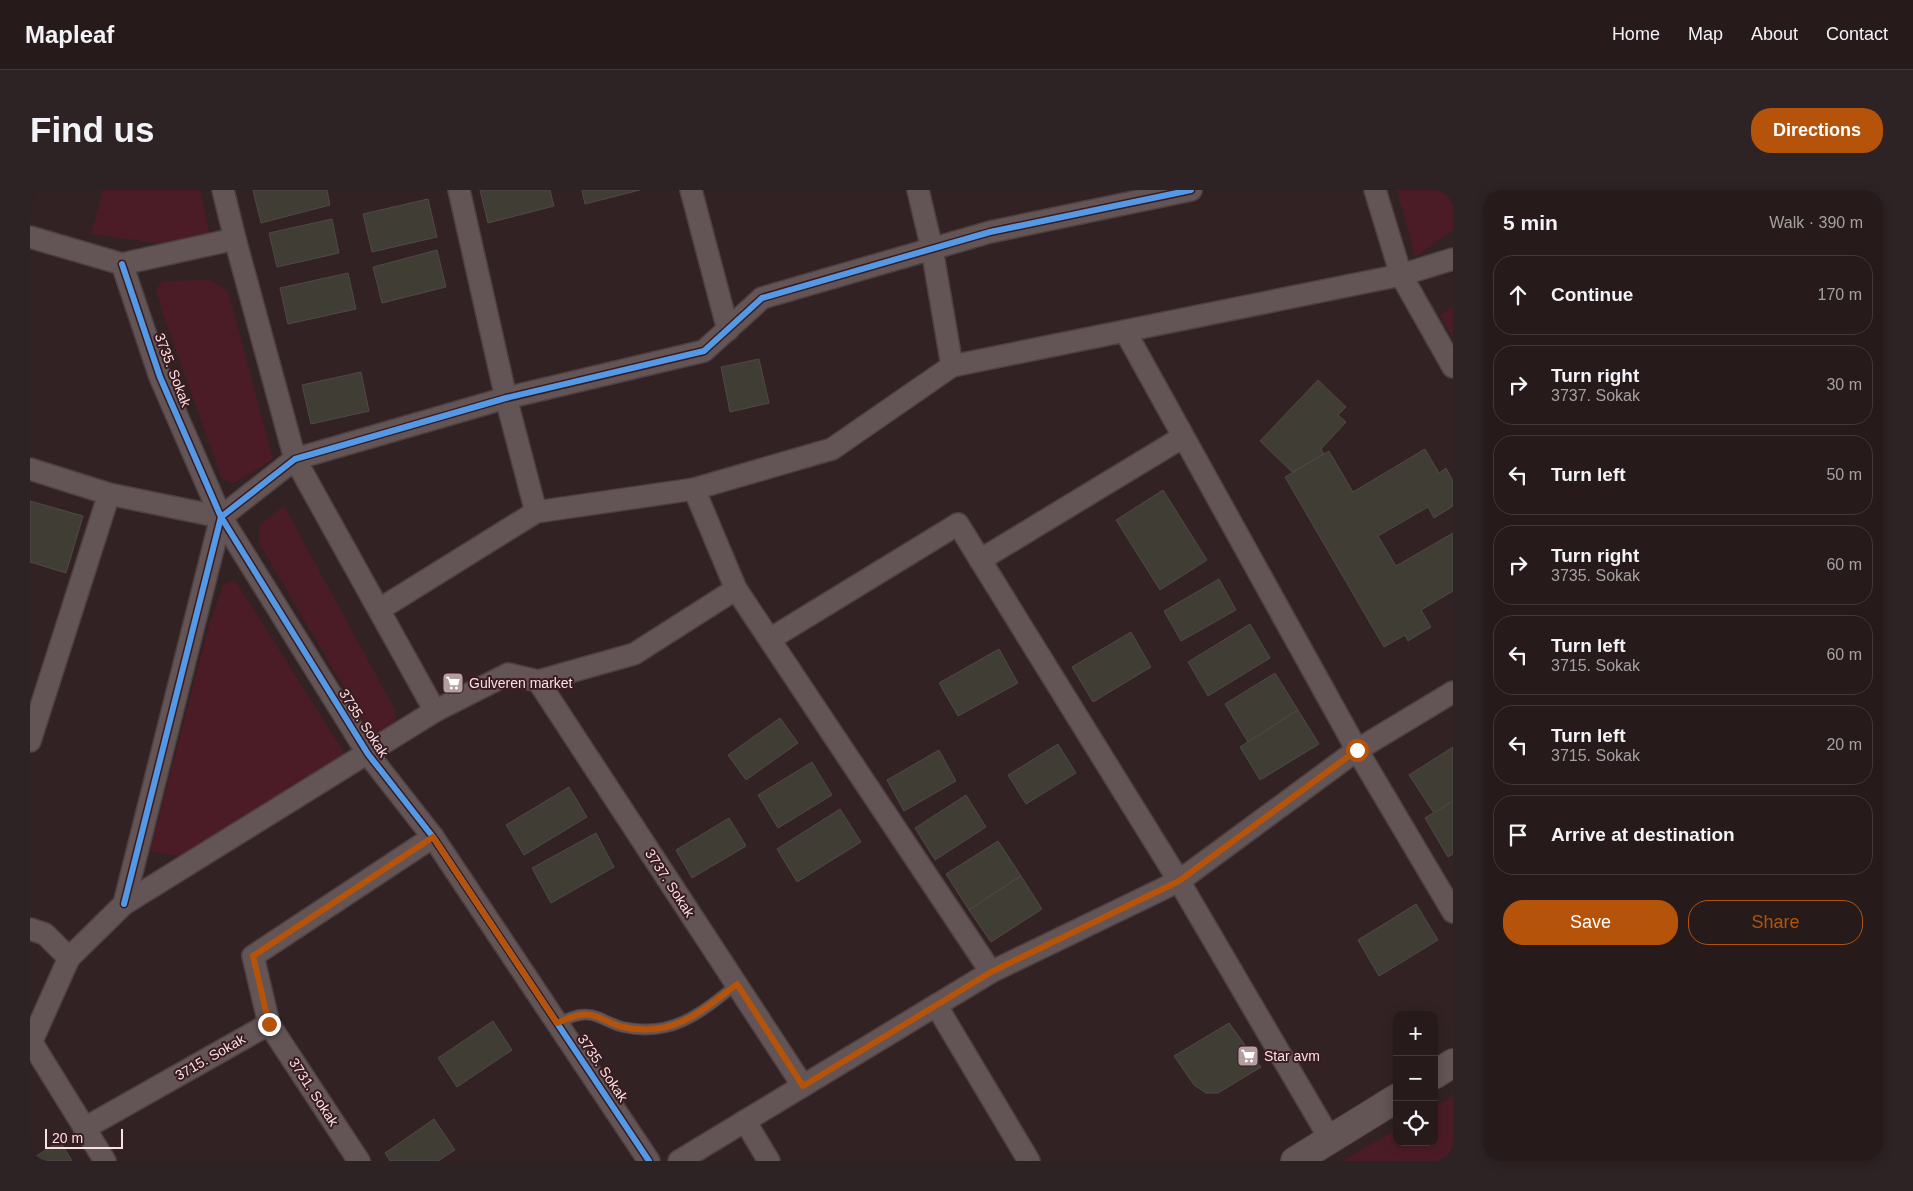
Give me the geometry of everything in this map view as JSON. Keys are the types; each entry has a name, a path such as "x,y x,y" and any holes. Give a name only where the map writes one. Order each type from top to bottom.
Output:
{"street":[{"path":"223,190 295,459 436,711"},
{"path":"459,190 506,398 536,512"},
{"path":"691,190 728,330"},
{"path":"918,190 932,249 952,366"},
{"path":"124,904 221,516 295,459 506,398 704,351 762,298 990,232 1148,194 1191,190"},
{"path":"1375,190 1401,275 1453,367"},
{"path":"30,238 122,264 235,239"},
{"path":"380,610 536,512 694,488 832,449 952,366 1401,275 1453,259"},
{"name":"3735. Sokak","path":"122,264 160,377 221,516 368,754 433,837 650,1161"},
{"path":"1125,331 1357,750 1453,912"},
{"path":"980,560 1183,437"},
{"path":"30,469 109,494 221,516"},
{"path":"694,488 736,589 991,972"},
{"path":"30,740 36,702 109,494"},
{"path":"770,639 958,524 1179,881 1330,1139"},
{"path":"105,1161 31,1044 69,958 124,904 436,711 508,674 538,681 634,654 736,589"},
{"name":"3737. Sokak","path":"538,681 803,1086"},
{"path":"679,1161 991,972 1179,881 1357,750 1453,692"},
{"path":"269,1024 253,956 433,837"},
{"path":"30,929 45,934 69,958"},
{"path":"936,1005 1029,1161"},
{"name":"3715. Sokak","path":"85,1128 269,1024"},
{"name":"3731. Sokak","path":"269,1024 359,1161"},
{"path":"1438,1072 1453,1063"},
{"path":"1295,1161 1393,1100"},
{"path":"745,1121 769,1161"}],"lane":[{"path":"557,1023 584,1014 599,1017 622,1027 639,1030 670,1027 698,1015 737,984"}],"shaded area":[{"path":"103,190 200,190 210,235 157,243 91,234"},
{"path":"1397,190 1453,190 1453,230 1415,257"},
{"path":"210,280 228,291 273,459 234,483 222,479 162,311 156,289 163,281"},
{"path":"1453,307 1453,338 1440,315"},
{"path":"284,506 395,710 395,721 388,728 371,733 259,543 259,525"},
{"path":"235,580 345,754 182,857 150,851 209,625 223,585"},
{"path":"1453,1096 1453,1161 1343,1161 1393,1131 1393,1146 1438,1146 1438,1105"}],"building":[{"path":"253,190 327,190 330,205 261,223"},
{"path":"480,190 550,190 554,206 488,223"},
{"path":"582,190 640,190 585,204"},
{"path":"428,199 437,237 372,252 363,214"},
{"path":"332,219 339,253 277,267 269,233"},
{"path":"437,250 446,287 382,303 373,267"},
{"path":"348,273 356,309 288,324 280,288"},
{"path":"759,359 769,403 730,412 721,367"},
{"path":"361,372 369,411 311,424 302,385"},
{"path":"1318,380 1346,407 1338,415 1346,422 1321,449 1324,454 1292,472 1260,441"},
{"path":"1425,449 1439,473 1446,468 1453,481 1453,506 1434,518 1428,507 1378,536 1396,566 1453,533 1453,591 1421,610 1431,627 1408,641 1405,635 1384,647 1285,477 1329,451 1353,492"},
{"path":"1163,490 1207,560 1160,590 1116,520"},
{"path":"30,501 83,516 66,573 30,562"},
{"path":"1219,579 1236,610 1181,641 1164,611"},
{"path":"1250,624 1270,658 1208,696 1188,662"},
{"path":"1131,632 1151,667 1093,702 1072,667"},
{"path":"999,649 1018,683 958,716 939,683"},
{"path":"1275,673 1298,710 1248,742 1225,704"},
{"path":"1298,710 1319,744 1260,780 1240,747"},
{"path":"780,718 798,743 746,780 728,755"},
{"path":"1058,744 1076,773 1026,804 1008,775"},
{"path":"1453,747 1453,801 1434,813 1409,775"},
{"path":"939,750 956,781 904,811 887,780"},
{"path":"812,762 832,795 778,828 758,795"},
{"path":"569,787 587,817 524,855 506,825"},
{"path":"966,795 986,827 935,860 915,828"},
{"path":"1453,801 1453,854 1448,857 1425,818"},
{"path":"840,809 861,842 797,882 777,849"},
{"path":"729,818 746,846 692,878 676,850"},
{"path":"596,833 614,867 551,903 532,868"},
{"path":"998,841 1021,876 969,910 946,874"},
{"path":"1021,876 1042,909 991,942 969,910"},
{"path":"1416,904 1438,940 1379,976 1358,940"},
{"path":"493,1021 512,1050 457,1087 438,1058"},
{"path":"1229,1023 1261,1067 1218,1093 1206,1093 1194,1085 1174,1056"},
{"path":"434,1119 455,1150 438,1161 390,1161 385,1153"},
{"path":"60,1141 72,1161 30,1161 30,1160"}],"cycle path":[{"path":"124,904 221,517 295,459 506,398 704,351 762,298 990,232 1191,190"},
{"path":"122,264 160,377 221,517 368,754 433,837 649,1161"}],"place":[{"name":"Gulveren market","path":"453,683"},
{"name":"Star avm","path":"1248,1056"}],"route":[{"path":"269,1024 253,956 433,837 557,1023 576,1015 584,1014 599,1017 622,1027 639,1030 670,1027 698,1015 737,984 803,1086 991,972 1179,881 1357,750"}]}
